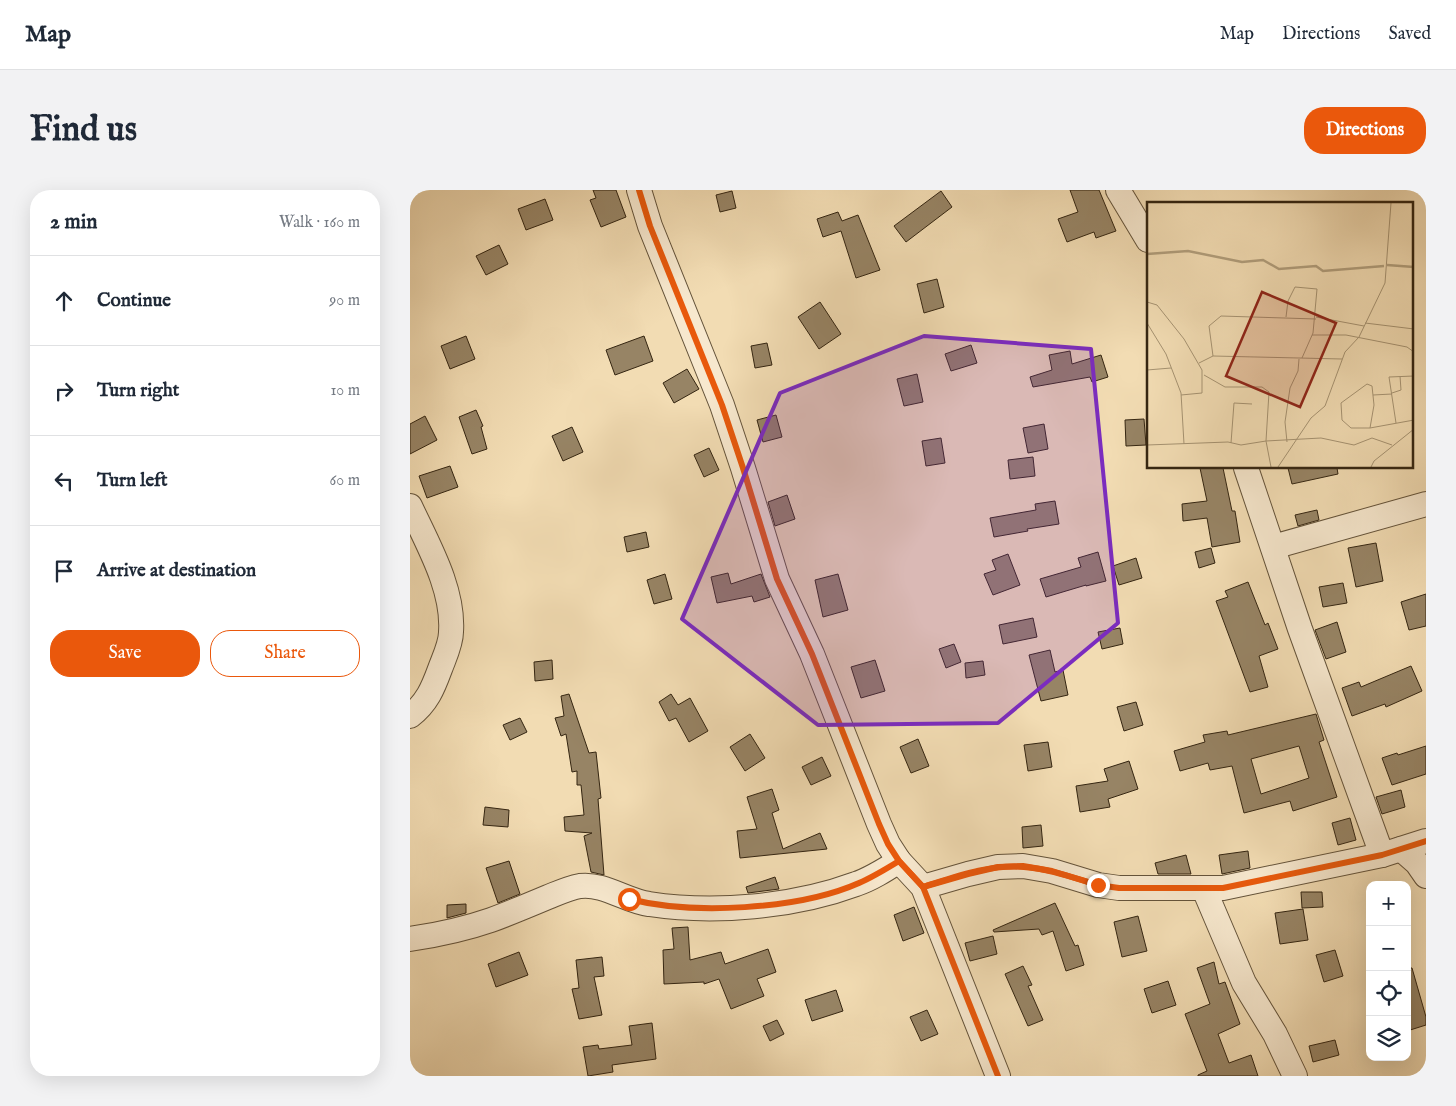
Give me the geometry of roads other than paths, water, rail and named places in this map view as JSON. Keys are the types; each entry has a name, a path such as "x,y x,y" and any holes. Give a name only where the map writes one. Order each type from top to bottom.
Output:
{"street":[{"path":"639,190 650,226 722,405 777,579 812,654 888,844 899,861 923,887 998,1076"},
{"path":"1118,190 1147,238"},
{"path":"1246,469 1300,629 1392,852 1417,863 1426,876"},
{"path":"1273,547 1426,504"},
{"path":"410,506 435,557 450,600 452,634 432,691 420,708 410,716"},
{"path":"923,887 990,869 1023,866 1052,871 1098,885 1112,887 1223,888 1392,852 1426,841"},
{"path":"410,939 460,930 564,890 581,886 597,887 648,904 730,908 779,904 829,893 857,884 899,861"},
{"path":"1204,889 1244,983 1275,1034 1295,1076"}]}
